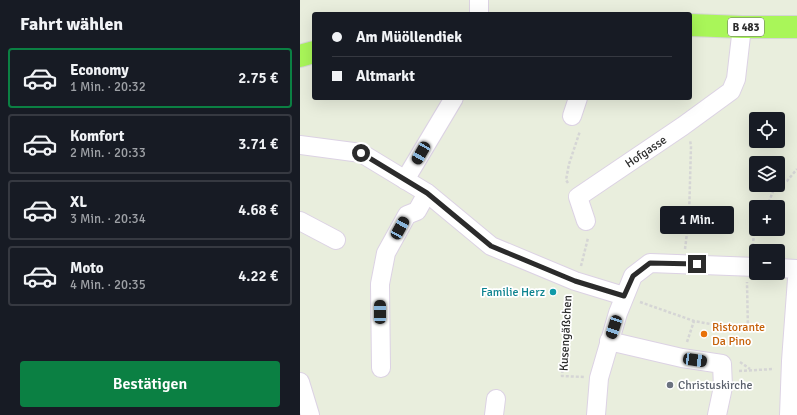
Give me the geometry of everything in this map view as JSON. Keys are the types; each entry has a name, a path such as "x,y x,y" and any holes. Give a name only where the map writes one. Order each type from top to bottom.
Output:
{"main road":[{"name":"B 483","path":"692,25 797,27"},
{"path":"300,56 312,53"}],"street":[{"path":"479,12 480,0"},
{"name":"Hofgasse","path":"578,197 686,124 731,91 736,79 742,27"},
{"path":"405,180 453,100"},
{"path":"572,116 577,100"},
{"path":"300,145 361,153 427,193 491,246 572,280 624,296"},
{"path":"381,368 380,284 386,254 407,215 417,211 427,193"},
{"path":"578,197 586,221"},
{"path":"300,221 336,240"},
{"path":"596,415 599,378 609,341 624,296 633,276 650,263 749,266"},
{"path":"785,268 797,269"},
{"path":"789,415 797,279"},
{"path":"609,341 682,358 722,364 723,387 717,415"},
{"path":"300,382 310,415"}],"path":[{"path":"572,116 584,120 569,164 566,180 578,197"},
{"path":"684,264 689,217 691,146 686,124"},
{"path":"770,200 775,186 786,181 797,170"},
{"path":"572,280 585,256 589,235 586,221"},
{"path":"624,296 694,321 740,331 748,331 749,276"},
{"name":"Kusengäßchen","path":"572,280 562,376 599,378"},
{"path":"682,358 694,321"},
{"path":"740,359 740,363 750,370"},
{"path":"745,370 793,364"}],"place":[{"name":"Familie Herz","path":"553,292"},
{"name":"Ristorante Da Pino","path":"704,334"},
{"name":"Christuskirche","path":"670,385"}],"route":[{"path":"361,153 427,193 491,246 575,281 624,296 633,276 650,263 697,264"}]}
